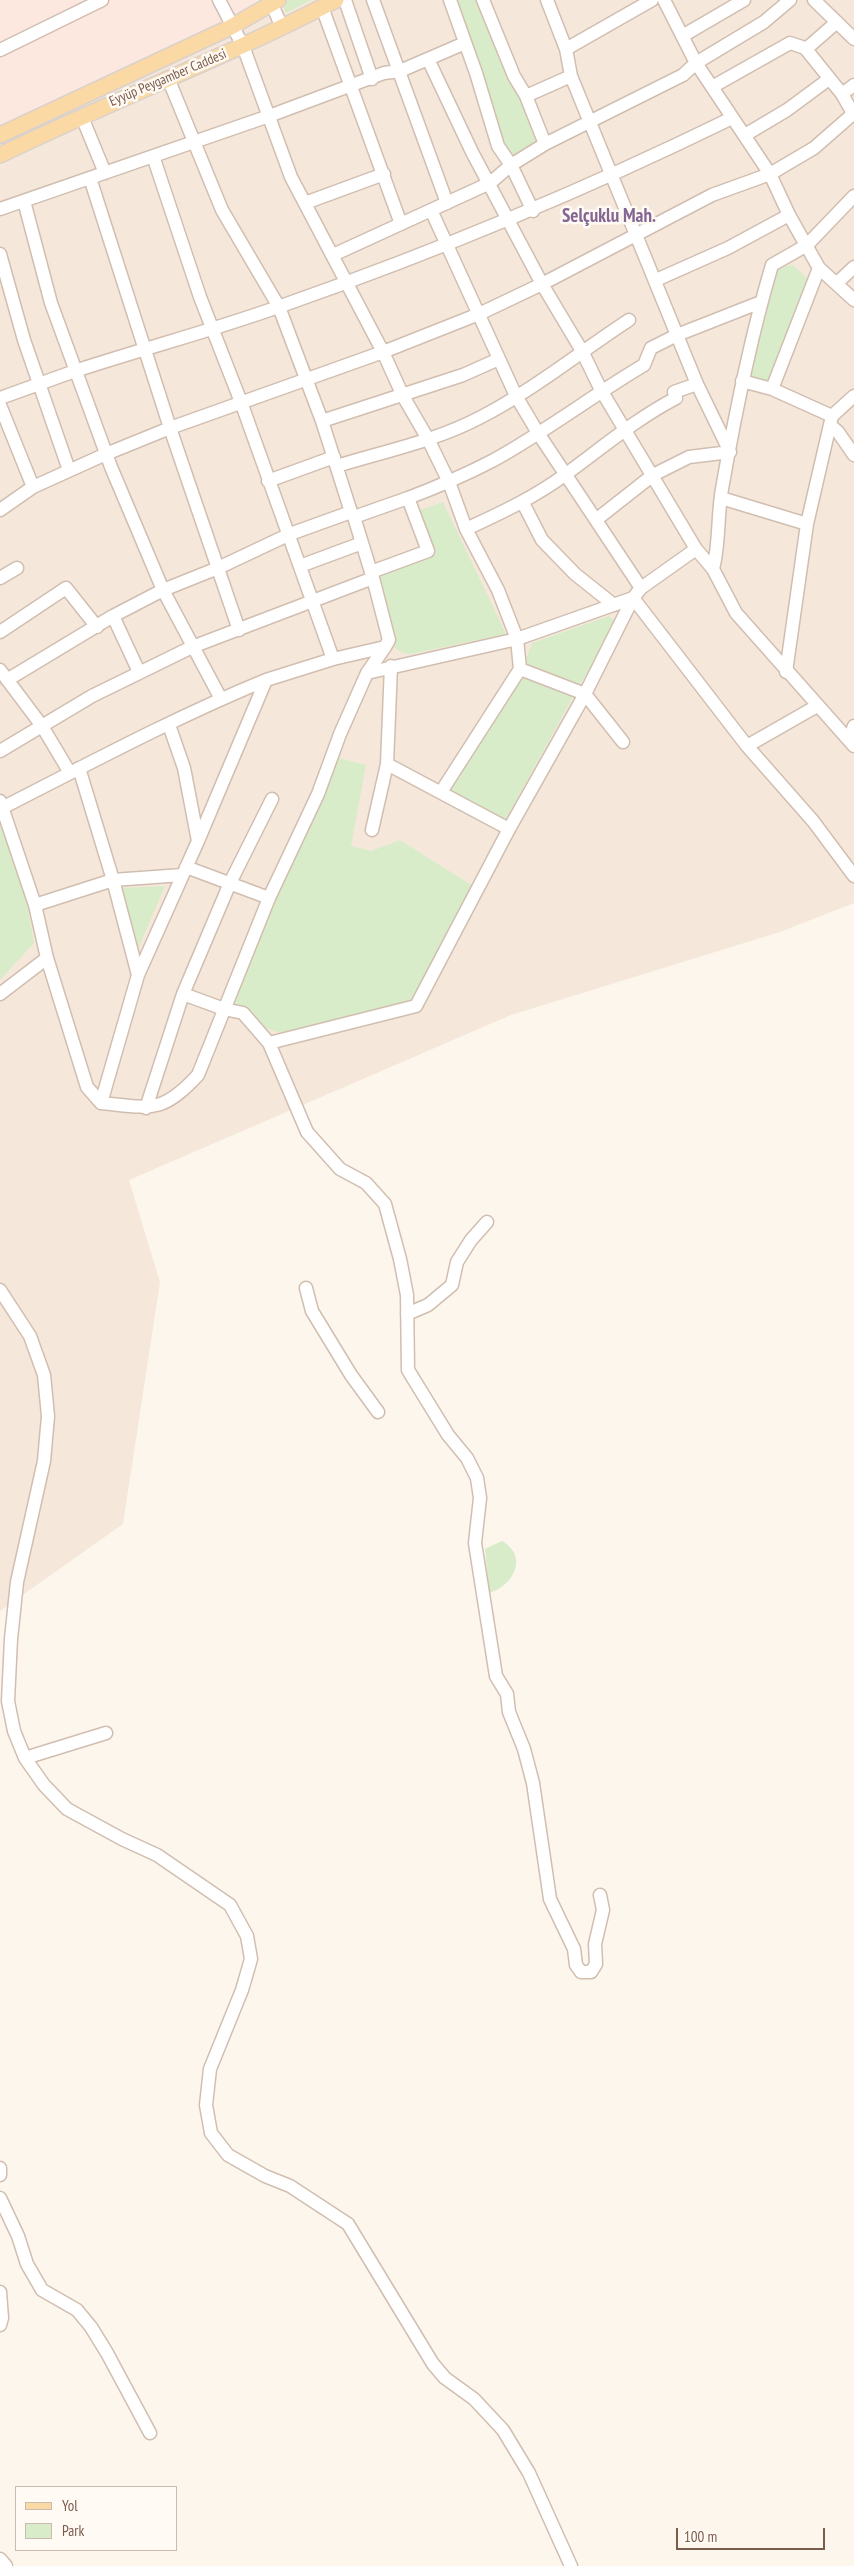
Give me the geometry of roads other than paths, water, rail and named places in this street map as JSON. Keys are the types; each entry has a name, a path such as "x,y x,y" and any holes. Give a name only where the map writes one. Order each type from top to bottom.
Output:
{"main road":[{"name":"Eyyüp Peygamber Caddesi","path":"0,135 232,27 273,1"},
{"name":"Eyyüp Peygamber Caddesi","path":"0,155 243,46 329,4"}],"street":[{"path":"0,50 81,5 102,0"},
{"path":"219,0 243,46 291,177 384,352 403,396 428,439 449,482 466,529 498,590 517,639 520,669 441,792"},
{"path":"345,0 372,79"},
{"path":"373,0 447,203"},
{"path":"450,0 498,146 511,165 533,211"},
{"path":"483,0 514,76 526,96 545,144"},
{"path":"547,0 566,49 571,76 590,123 656,280 697,384 730,452"},
{"path":"566,49 652,0"},
{"path":"664,0 684,35 696,63 770,174 789,215 819,268 854,300"},
{"path":"684,35 744,0"},
{"path":"333,255 490,183 511,165 545,144 683,75 696,63 764,22 790,0"},
{"path":"814,0 854,39"},
{"path":"273,1 281,26"},
{"path":"329,4 352,87 401,224"},
{"path":"806,49 837,22"},
{"path":"0,209 352,87 384,73 400,71 465,43"},
{"path":"0,510 33,487 106,454 170,428 384,352 479,314 542,284 712,195 770,174 814,148 853,114 842,94 806,49 790,43 712,87"},
{"path":"428,59 472,152 542,284 582,351 601,390 696,549 714,569 736,613 786,672 851,743"},
{"path":"526,96 571,76"},
{"path":"168,78 192,141 222,210 280,307 308,379 336,462 372,575 390,640 367,673 340,734 318,794 269,898 198,1075 180,1095 164,1104 146,1108 101,1103 87,1087 47,958 36,904 2,804 74,771 221,698 266,680 333,659 385,647"},
{"path":"745,135 787,110 829,78"},
{"path":"842,94 854,85"},
{"path":"82,117 105,173"},
{"path":"0,398 76,371 280,307 448,244 533,211 612,176 732,118"},
{"path":"153,156 212,329 242,402 268,481 290,534 333,659"},
{"path":"305,203 384,174"},
{"path":"90,178 170,428 239,630"},
{"path":"714,569 718,549 721,498 742,381 772,265 807,245 854,196"},
{"path":"24,201 51,303 106,454 163,590 221,698"},
{"path":"431,210 516,396 538,433 597,519 641,588"},
{"path":"656,280 728,248 789,215"},
{"path":"0,254 24,340 69,470"},
{"path":"837,283 854,267"},
{"path":"772,389 819,268"},
{"path":"138,975 112,880 74,771 4,675 97,627 113,616 163,590 218,568 290,534 408,498 449,482 493,460 538,433 601,390 644,365 651,348 677,335 761,302"},
{"path":"268,481 428,439 481,417 516,396 628,320"},
{"path":"322,421 463,375 499,359"},
{"path":"742,381 772,389 831,421 854,455"},
{"path":"466,529 523,503 566,474 625,428 676,398 674,392 697,384"},
{"path":"786,672 807,524 831,421 854,396"},
{"path":"0,405 33,487"},
{"path":"597,519 652,475 689,457 730,452"},
{"path":"0,751 139,672 192,647 239,630 428,551 408,498"},
{"path":"721,498 807,524"},
{"path":"523,503 542,540 575,574 614,605"},
{"path":"300,566 362,543"},
{"path":"269,1043 416,1006 509,829 586,694 632,598 641,588 696,549"},
{"path":"0,578 17,568"},
{"path":"0,632 66,588 97,627"},
{"path":"367,673 391,666 517,639 632,598"},
{"path":"632,598 748,746 813,821 854,876"},
{"path":"113,616 139,672"},
{"path":"372,830 387,764 391,666"},
{"path":"520,669 586,694 623,742"},
{"path":"101,1103 138,975 198,841 266,680"},
{"path":"748,746 817,706"},
{"path":"169,725 184,768 198,841"},
{"path":"851,743 854,726"},
{"path":"387,764 509,829"},
{"path":"146,1108 183,994 230,883 272,799"},
{"path":"36,904 112,880 184,871 230,883 269,898"},
{"path":"0,994 47,958"},
{"path":"183,994 224,1009 243,1013 269,1043 307,1132 340,1169 366,1183 385,1204 400,1259 407,1295 408,1370 448,1435 467,1458 477,1478 480,1498 476,1543 496,1676 507,1694 509,1712 524,1749 533,1783 550,1899 574,1949 576,1965 582,1972 591,1972 596,1964 595,1944 603,1910 600,1895"},
{"path":"407,1314 428,1305 452,1285 457,1262 471,1240 487,1222"},
{"path":"306,1288 312,1311 351,1375 378,1412"},
{"path":"0,1290 30,1336 44,1375 48,1416 44,1461 18,1582 11,1639 8,1701 14,1731 25,1758 44,1785 67,1808 122,1839 157,1855 230,1905 247,1936 251,1959 242,1990 210,2069 206,2104 211,2132 228,2155 265,2176 290,2186 348,2224 433,2364 445,2378 474,2399 502,2430 529,2473 571,2566"},
{"path":"25,1758 106,1732"},
{"path":"0,2168 0,2175"},
{"path":"0,2198 18,2236 27,2264 42,2290 77,2310 91,2327 108,2353 150,2433"},
{"path":"0,2292 2,2318 0,2325"},
{"path":"0,2559 6,2566"}],"district":[{"name":"Selçuklu Mah.","path":"609,217"}]}
